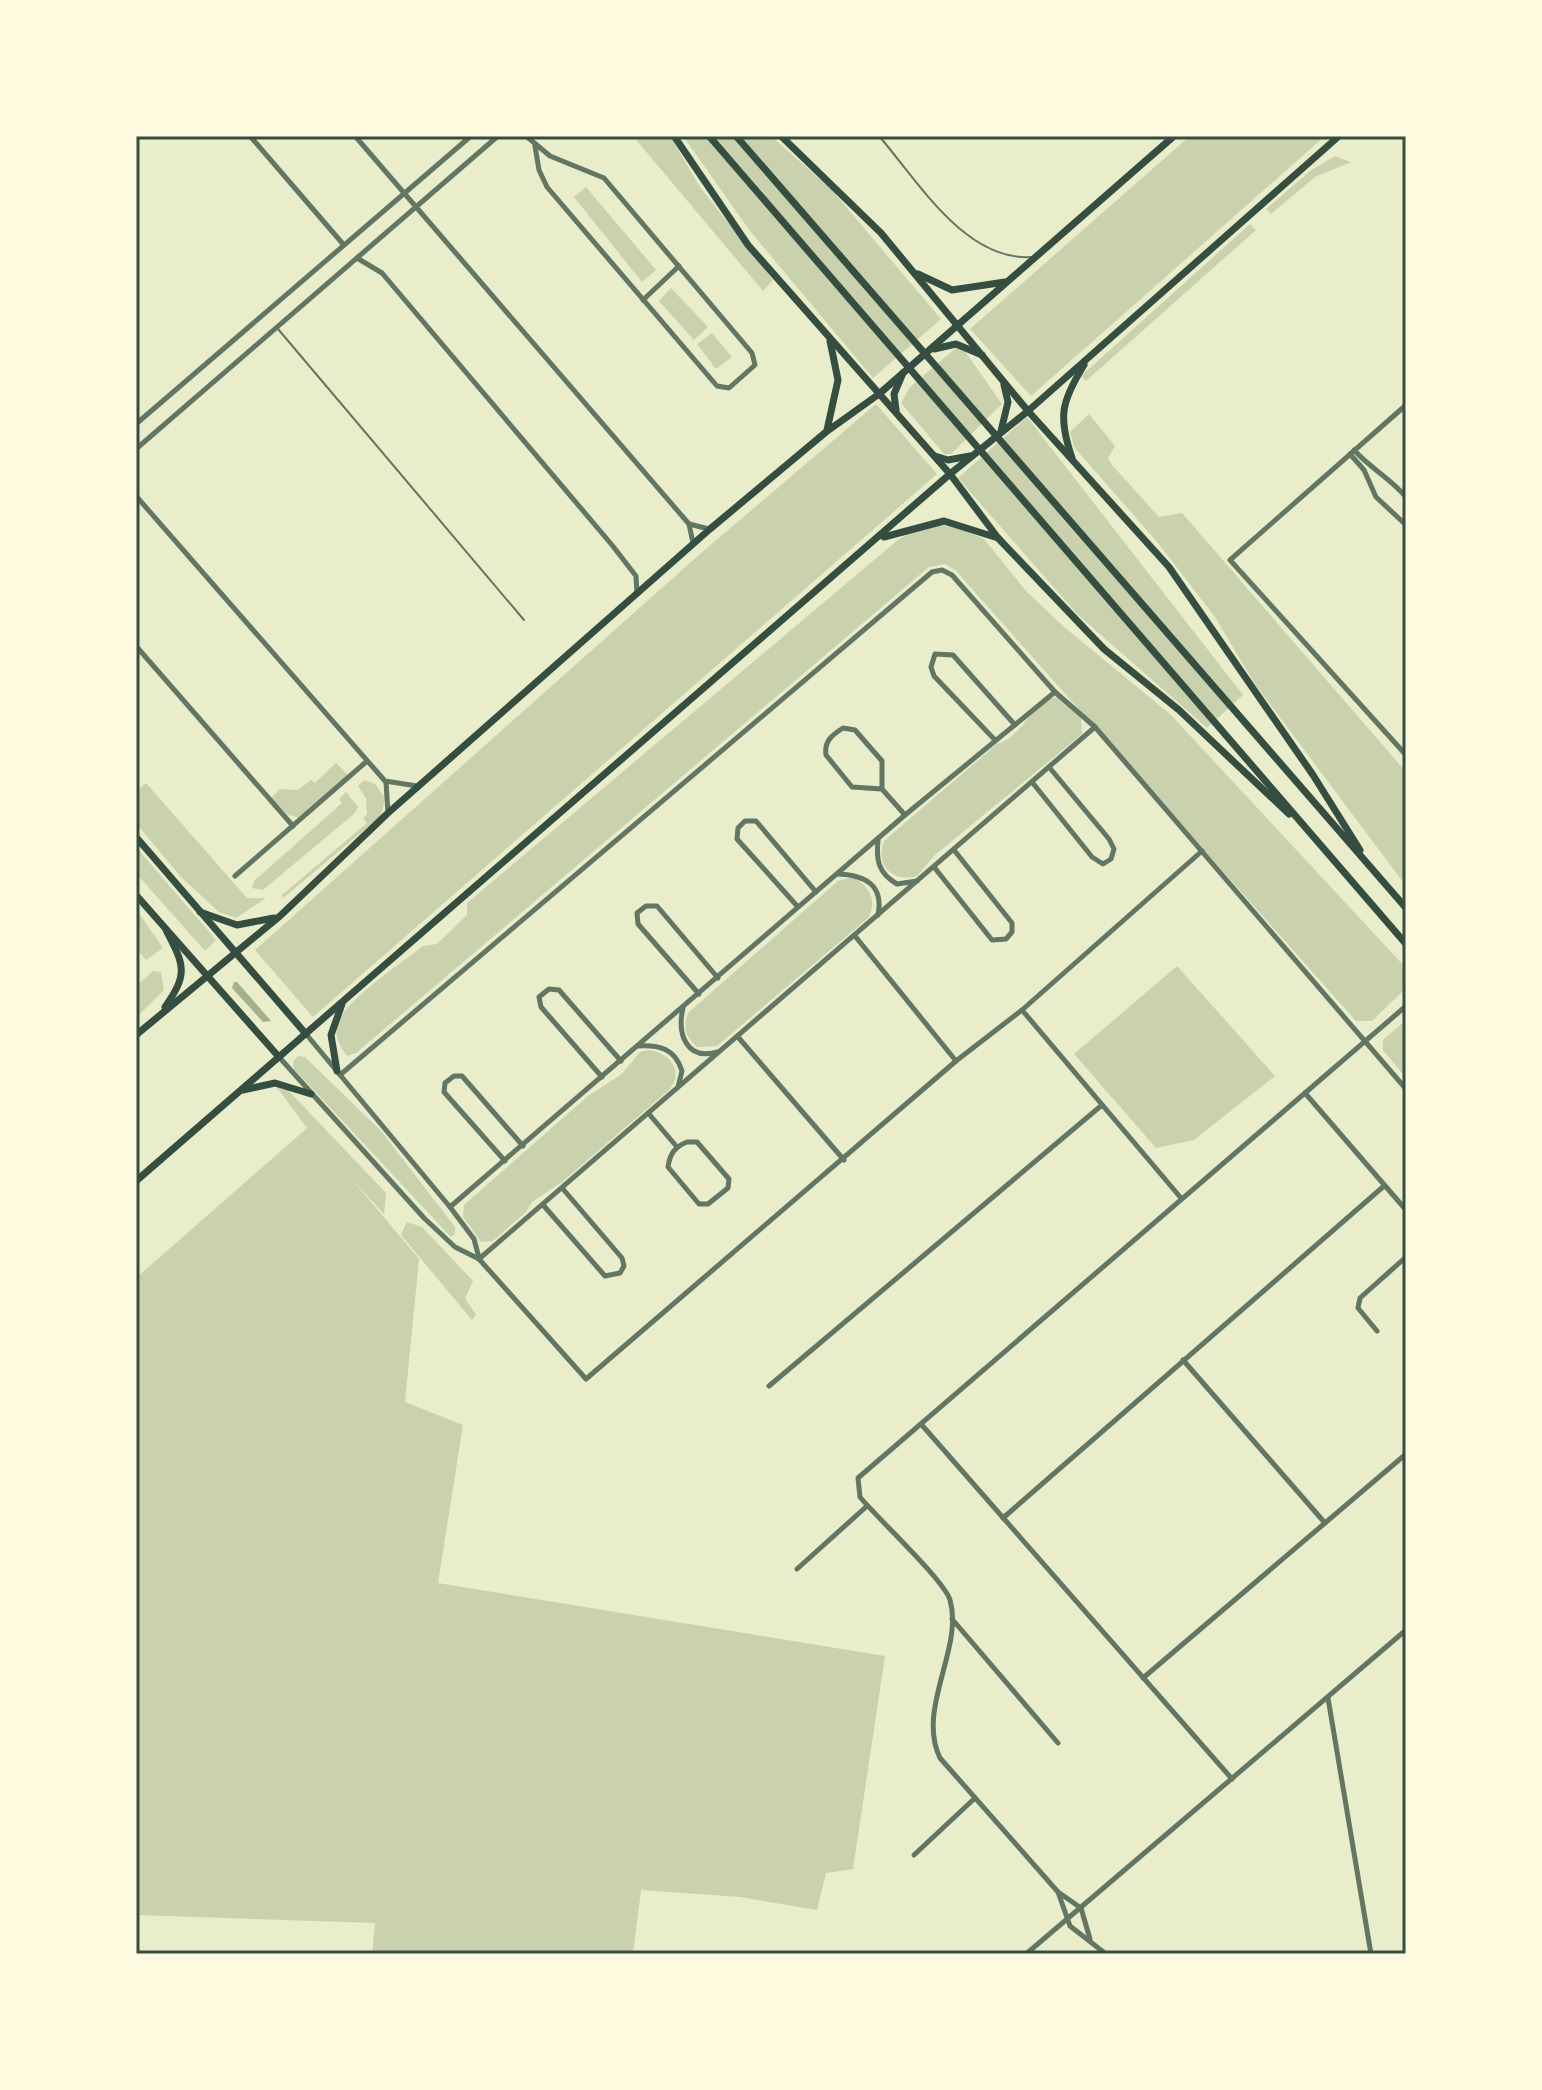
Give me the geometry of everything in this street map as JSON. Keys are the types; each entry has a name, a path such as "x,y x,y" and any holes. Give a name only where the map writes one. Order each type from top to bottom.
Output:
{"main road":[{"path":"674,136 748,245 950,474 998,538 1104,649 1179,710 1237,768 1311,834"},
{"path":"709,136 1406,944"},
{"path":"736,136 1406,908"},
{"path":"781,136 846,197 912,270 1028,411 1146,538 1184,585 1313,775 1372,869"},
{"path":"136,1035 280,916 418,786 710,529 826,432 879,394 1174,136"},
{"path":"136,1181 878,540 950,474 1028,411 1339,136"},
{"path":"912,270 938,286 952,290 1008,282"},
{"path":"826,432 838,380 830,339"},
{"path":"928,351 956,344 984,356"},
{"path":"1074,464 1063,432 1063,412 1071,387 1089,357"},
{"path":"900,417 893,399 904,371"},
{"path":"1000,433 1008,402 1002,378"},
{"path":"931,452 948,460 973,455"},
{"path":"878,540 919,525 944,521 998,538"},
{"path":"136,837 306,1034"},
{"path":"136,895 279,1057"},
{"path":"200,912 244,926 280,916"},
{"path":"160,1015 179,986 183,973 181,961 166,930"},
{"path":"338,1073 331,1035 344,1001"},
{"path":"241,1090 275,1083 311,1094"}],"street":[{"path":"250,136 343,245"},
{"path":"355,136 689,524 693,544"},
{"path":"136,424 471,136"},
{"path":"136,449 498,136"},
{"path":"526,136 535,146 604,178 752,353 755,365 743,379 729,388 717,386 547,187 539,170 535,146"},
{"path":"357,258 382,273 612,545 636,576 637,594"},
{"path":"643,300 679,266"},
{"path":"1406,405 1230,560 1406,755"},
{"path":"1352,452 1406,497"},
{"path":"1352,452 1376,497 1406,525"},
{"path":"136,496 386,782 388,813"},
{"path":"689,524 710,529"},
{"path":"338,1073 932,572 942,570 952,575 1055,692 1095,727 1406,1089"},
{"path":"136,646 293,826"},
{"path":"995,740 934,676 931,667 935,654 953,655 1015,725"},
{"path":"450,1207 905,815 1055,692"},
{"path":"479,1259 1095,727"},
{"path":"882,789 852,787 826,755 827,742 834,734 843,728 855,730 882,761 882,789 905,815"},
{"path":"235,876 367,761"},
{"path":"1032,782 1092,857 1103,864 1111,859 1114,849 1109,839 1049,767"},
{"path":"386,782 418,786"},
{"path":"798,907 737,839 738,828 745,821 756,821 816,892"},
{"path":"878,839 876,856 883,874 902,885 919,880"},
{"path":"934,867 992,940 1006,939 1012,932 1012,923 954,849"},
{"path":"279,1057 424,1218 455,1247 479,1259 586,1379 956,1061 1022,1010 1202,851"},
{"path":"837,874 855,874 873,885 881,902 878,916"},
{"path":"699,994 638,924 637,913 646,906 657,906 718,978"},
{"path":"855,936 956,1061"},
{"path":"602,1077 541,1007 539,997 549,989 559,990 621,1061"},
{"path":"1090,1940 1081,1908 1058,1892 940,1758 933,1744 933,1726 952,1618 949,1595 867,1506 857,1491 861,1473 1406,1006"},
{"path":"683,1007 679,1032 682,1041 697,1052 708,1055 721,1051"},
{"path":"1022,1010 1181,1198"},
{"path":"306,1034 450,1207 474,1239 479,1259"},
{"path":"738,1037 844,1160"},
{"path":"638,1046 660,1046 674,1056 682,1071 676,1091"},
{"path":"505,1161 444,1092 445,1083 454,1076 462,1076 523,1146"},
{"path":"1305,1093 1406,1210"},
{"path":"769,1386 1102,1105"},
{"path":"649,1114 677,1147"},
{"path":"697,1142 729,1179 728,1188 720,1198 699,1204 668,1167 669,1157 677,1147 697,1142"},
{"path":"1003,1518 1384,1186"},
{"path":"544,1206 605,1276 620,1273 624,1266 622,1258 563,1189"},
{"path":"1377,1331 1358,1308 1360,1298 1406,1257"},
{"path":"1183,1360 1325,1523"},
{"path":"921,1424 1232,1779"},
{"path":"1143,1678 1406,1454"},
{"path":"797,1569 867,1506"},
{"path":"952,1618 1058,1743"},
{"path":"1026,1954 1406,1630"},
{"path":"1328,1697 1371,1954"},
{"path":"914,1855 975,1798"},
{"path":"1058,1892 1066,1920 1075,1931 1106,1954"}],"lane":[{"path":"879,136 969,239 1008,256 1036,256"},
{"path":"278,328 524,620"}],"shaded area":[{"path":"633,136 670,136 700,187 773,280 763,291"},
{"path":"683,136 771,136 830,188 941,319 873,378 750,231"},
{"path":"1190,136 1325,136 1031,396 970,329"},
{"path":"1335,156 1351,162 1315,177 1271,214 1266,209 1310,171"},
{"path":"586,187 656,270 642,282 574,197"},
{"path":"1250,224 1256,230 1086,381 1081,376"},
{"path":"671,288 708,327 694,340 659,301"},
{"path":"712,333 732,357 716,369 697,344"},
{"path":"956,348 964,350 1002,404 951,454 944,454 901,403 910,387"},
{"path":"876,404 937,474 313,1017 255,950 700,554"},
{"path":"1089,414 1115,446 1108,458 1112,465 1159,517 1182,513 1406,772 1406,886 1255,684 1215,617 1158,543 1074,447 1070,432"},
{"path":"1027,417 1243,695 1207,728 1077,614 958,478"},
{"path":"942,525 960,528 984,539 1026,591 1063,626 1171,715 1406,968 1403,991 1372,1021 1356,1021 956,571 945,564 929,567 356,1053 347,1056 338,1040 338,1022 364,992 423,946 437,944 467,915 467,903 899,539 924,527"},
{"path":"1059,697 1081,718 1082,734 935,855 917,876 900,877 888,870 882,858 884,841 997,744 1014,734 1041,705"},
{"path":"336,763 349,776 301,818 288,815 271,798 280,789 298,790 311,780 315,783"},
{"path":"364,780 375,784 385,798 381,816 283,898 282,895 367,823 363,818 367,814 366,798 358,786"},
{"path":"146,783 247,898 266,898 236,918 219,912 181,877 136,823 136,791"},
{"path":"346,792 358,807 355,813 263,890 252,888 254,881 342,803 339,799"},
{"path":"136,847 216,940 205,951 136,873"},
{"path":"856,879 869,892 872,907 868,918 717,1046 697,1047 686,1032 688,1013 838,881"},
{"path":"136,909 163,948 146,960 136,948"},
{"path":"1177,966 1275,1076 1194,1140 1156,1148 1074,1054"},
{"path":"153,971 161,972 164,990 136,1018 136,986"},
{"path":"234,982 271,1021 263,1022 232,988"},
{"path":"1406,1020 1406,1078 1383,1050 1383,1040"},
{"path":"648,1050 662,1054 672,1063 675,1075 670,1089 562,1182 532,1202 526,1212 493,1241 481,1242 463,1217 464,1205 588,1096 622,1074 640,1052"},
{"path":"298,1056 305,1057 381,1131 455,1227 455,1234 451,1237 294,1069 293,1062"},
{"path":"275,1085 286,1088 386,1193 384,1214 350,1177 419,1259 405,1402 463,1425 438,1583 885,1656 853,1869 826,1873 817,1910 740,1897 641,1890 633,1954 372,1954 375,1923 136,1915 136,1278 307,1128"},
{"path":"407,1222 422,1227 473,1281 465,1298 476,1315 472,1320 401,1235"}]}
